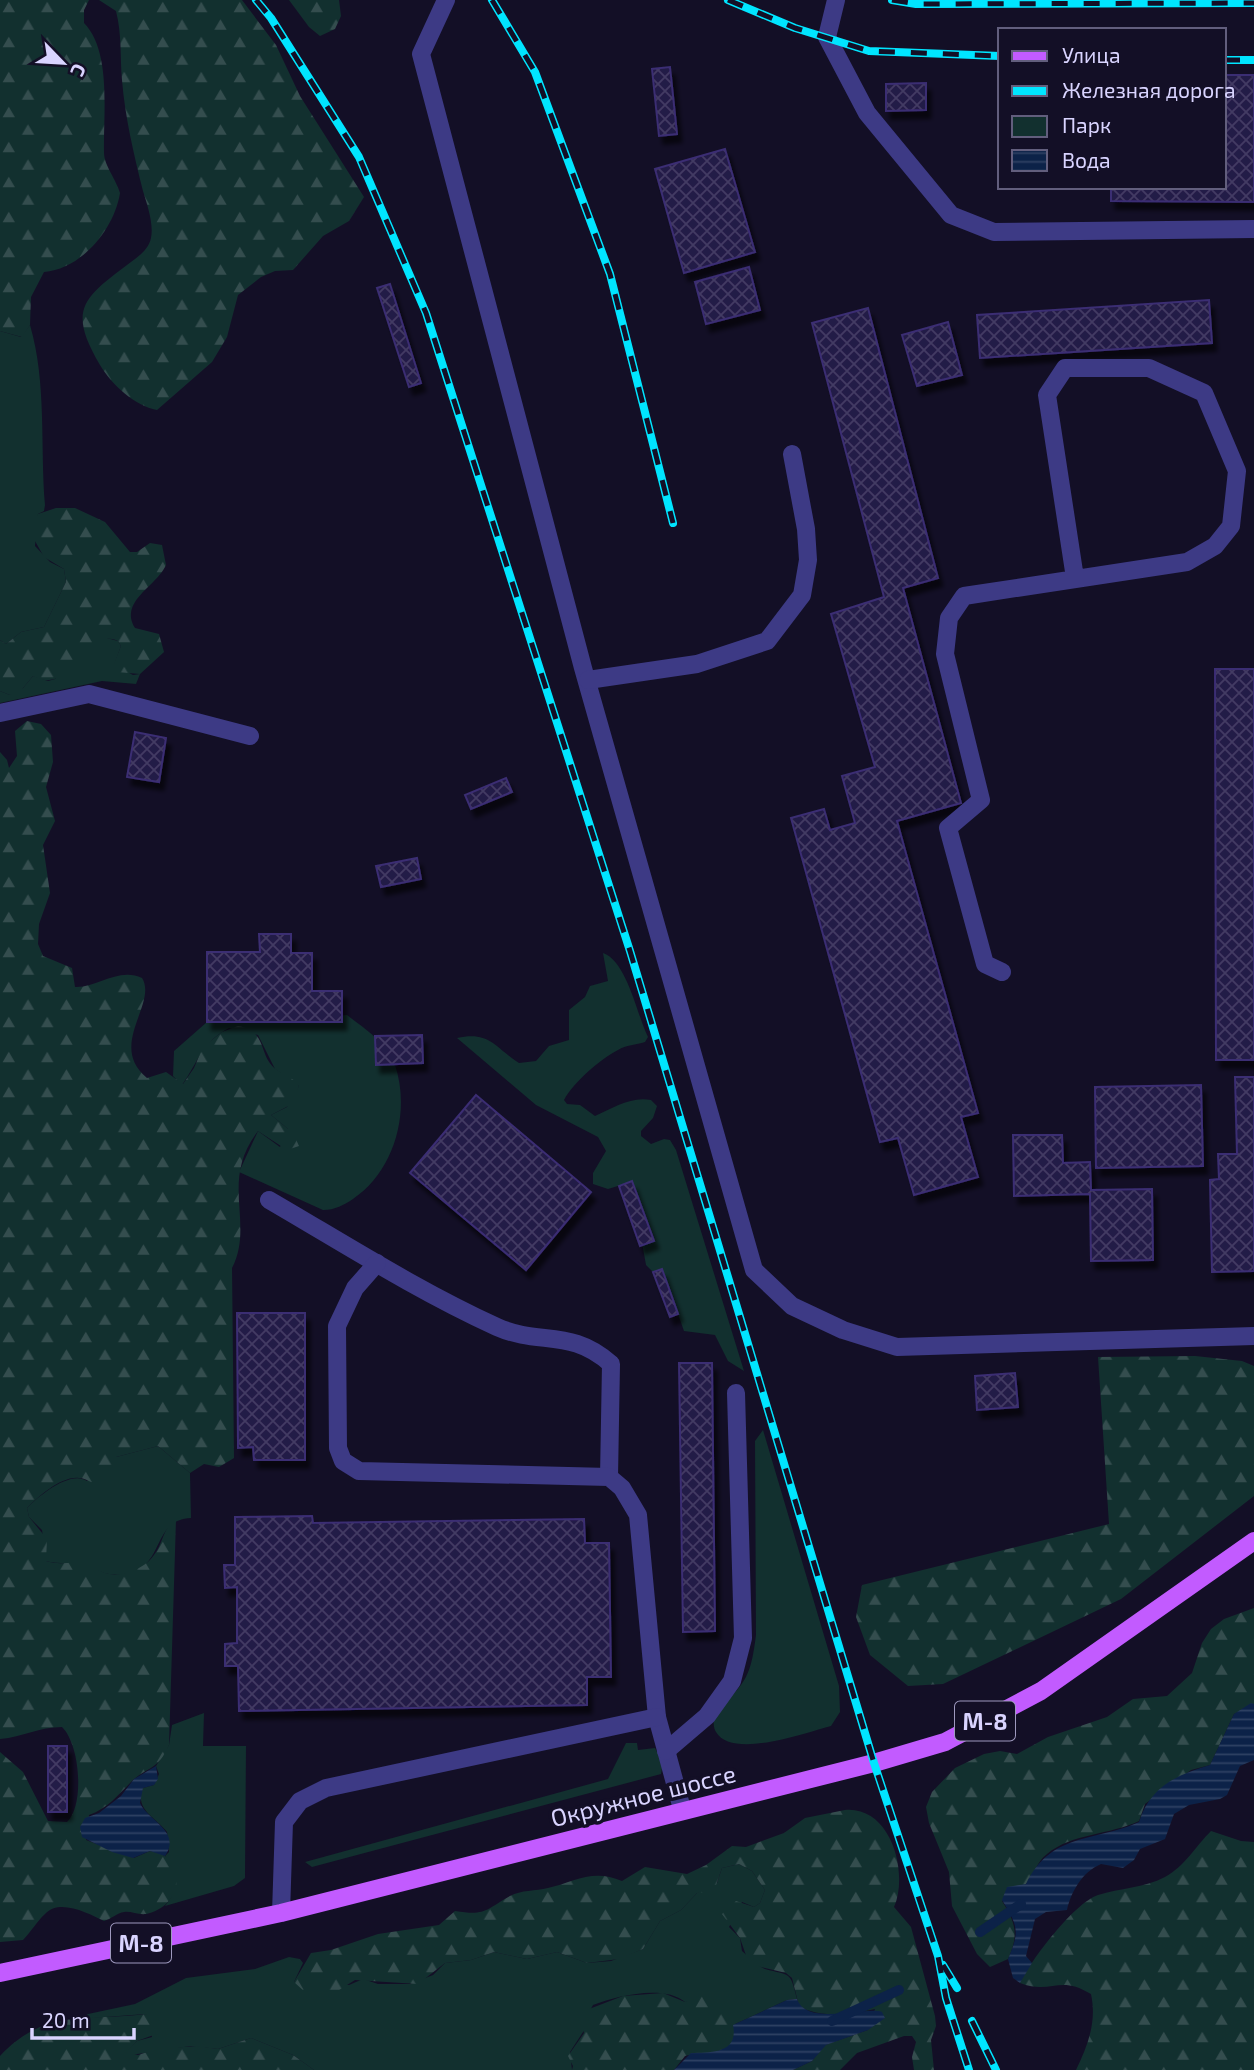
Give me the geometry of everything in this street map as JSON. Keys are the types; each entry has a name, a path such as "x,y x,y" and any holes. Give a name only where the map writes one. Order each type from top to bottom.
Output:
{"main road":[{"name":"Окружное шоссе","path":"0,1973 281,1913 682,1809 873,1763 945,1742 1041,1691 1252,1543"}],"lane":[{"path":"446,0 421,54 588,680 754,1270 792,1306 843,1330 897,1346 1254,1336"},
{"path":"836,0 827,37 867,113 951,215 994,232 1254,229"},
{"path":"1002,972 985,964 948,828 981,800 945,654 949,618 964,596 1187,562 1215,546 1231,526 1237,471 1203,393 1149,368 1065,368 1055,380 1046,395 1075,578"},
{"path":"588,680 697,664 767,640 802,596 808,560 806,529 792,454"},
{"path":"0,713 89,694 250,736"},
{"path":"269,1200 377,1263 499,1328 584,1343 611,1364 608,1477"},
{"path":"377,1263 355,1288 337,1326 338,1448 344,1461 359,1471 608,1477 622,1488 638,1515 657,1717 682,1809"},
{"path":"666,1751 707,1716 732,1681 743,1638 736,1393"},
{"path":"281,1913 284,1822 300,1801 326,1788 657,1717"}],"green space":[{"path":"0,0 89,0 84,10 84,23 93,35 102,67 105,158 120,193 111,221 94,245 71,264 44,272 31,297 30,325 22,337 0,331"},
{"path":"99,0 242,0 276,45 300,96 364,197 349,221 323,236 293,270 275,271 261,277 238,295 227,337 212,362 157,410 132,399 111,380 100,365 84,330 85,306 91,296 143,252 150,242 152,232 125,108 116,11"},
{"path":"289,0 339,0 341,16 335,29 320,36 309,27"},
{"path":"30,325 41,392 45,505 44,511 38,514 35,546 50,562 64,569 66,582 44,627 21,632 6,644 0,640 0,331 21,337"},
{"path":"56,508 75,508 105,522 130,552 137,552 150,543 162,545 166,565 135,602 131,618 135,628 159,634 164,652 140,674 117,672 113,666 121,646 118,641 97,641 68,672 47,680 33,676 18,694 10,695 0,691 0,640 6,644 21,632 44,627 66,582 64,569 44,557 30,532 38,514"},
{"path":"103,637 118,641 121,646 114,665 133,675 140,674 136,684 102,681 0,703 0,691 10,695 23,688 33,676 48,681 55,679 95,640"},
{"path":"27,721 41,724 51,735 53,762 46,787 55,821 43,845 50,893 39,924 38,944 43,956 72,968 75,987 116,976 133,975 142,978 144,1000 132,1039 132,1052 136,1065 147,1078 166,1072 183,1084 203,1047 222,1032 238,1026 254,1033 271,1064 299,1086 292,1104 271,1115 293,1133 299,1146 287,1150 258,1131 247,1149 241,1167 240,1235 232,1268 234,1458 219,1467 204,1464 190,1473 158,1446 116,1457 116,1475 105,1488 82,1478 72,1478 50,1488 27,1508 29,1517 47,1539 46,1561 82,1564 111,1574 139,1568 150,1560 168,1527 176,1519 169,1745 156,1764 137,1777 107,1805 89,1815 86,1840 134,1858 150,1851 162,1854 175,1869 177,1877 174,1892 166,1904 154,1912 124,1912 104,1921 75,1909 51,1909 23,1940 0,1942 0,1752 23,1772 48,1821 67,1822 73,1814 78,1789 73,1747 62,1727 0,1739 0,752 7,760 9,768 17,756 15,731"},
{"path":"603,953 619,966 625,977 648,1037 645,1042 621,1048 603,1060 580,1079 564,1100 567,1104 580,1105 595,1116 636,1100 651,1100 657,1106 653,1118 641,1131 641,1136 651,1144 664,1139 670,1140 676,1150 744,1371 728,1361 715,1335 684,1331 662,1269 653,1272 646,1265 631,1182 608,1189 593,1184 593,1173 606,1151 598,1137 536,1105 457,1038 468,1036 485,1039 519,1063 536,1061 549,1046 569,1040 569,1010 585,997 590,986 608,981"},
{"path":"347,1015 387,1050 395,1065 401,1102 400,1121 389,1157 367,1187 343,1205 323,1210 239,1172 258,1131 280,1147 288,1129 271,1115 287,1107 299,1086 275,1069 258,1035 229,1028 206,1046 182,1085 173,1076 174,1051 207,1022"},
{"path":"1195,1356 1242,1361 1254,1366 1254,1496 1121,1599 943,1684 908,1686 870,1655 856,1617 862,1585 1109,1524 1098,1357"},
{"path":"763,1430 839,1686 840,1712 831,1726 771,1742 737,1744 725,1740 716,1732 713,1716 744,1681 754,1651 755,1441"},
{"path":"158,1446 190,1473 191,1518 177,1521 168,1528 150,1559 141,1568 128,1573 109,1574 79,1564 46,1561 42,1530 29,1517 27,1508 55,1486 72,1479 87,1481 116,1457"},
{"path":"1254,1608 1254,1704 1234,1714 1210,1765 1191,1770 1145,1804 1139,1821 1068,1842 1043,1857 1025,1885 1002,1901 1013,1923 1014,1943 1008,1959 990,1967 977,1954 952,1906 949,1872 929,1823 926,1807 932,1792 955,1768 984,1754 1000,1751 1017,1754 1048,1737 1107,1717 1133,1699 1167,1696 1192,1673 1202,1643 1211,1629 1224,1619"},
{"path":"204,1713 203,1746 246,1746 245,1878 234,1886 165,1906 175,1888 174,1875 165,1856 169,1852 167,1832 143,1807 141,1795 143,1788 154,1785 159,1774 156,1766 169,1745 172,1725"},
{"path":"626,1743 637,1743 638,1750 655,1748 663,1763 661,1774 312,1867 305,1862 608,1779"},
{"path":"845,1810 861,1812 874,1819 885,1830 892,1844 899,1877 894,1907 911,1927 935,2016 936,2026 931,2040 934,2070 914,2070 912,2057 916,2042 912,2036 904,2036 857,2053 840,2070 793,2070 812,2061 825,2045 868,2030 875,2009 836,2014 808,2010 799,2006 792,1978 786,1973 749,1964 740,1938 722,1914 736,1901 754,1907 760,1903 765,1890 752,1871 739,1864 722,1868 714,1891 697,1893 681,1910 660,1921 643,1949 619,1959 587,1963 557,1952 527,1959 494,1952 471,1960 445,1963 418,1984 355,1980 328,1997 305,1992 294,1982 311,1953 331,1950 378,1934 439,1925 455,1911 479,1912 514,1894 548,1888 584,1877 612,1877 622,1881 645,1867 687,1874 706,1865 732,1846 746,1847 784,1833 805,1818"},
{"path":"1211,1831 1241,1841 1254,1842 1254,2070 1076,2070 1090,2033 1093,2014 1091,1994 1071,1986 1040,1987 1020,1983 1054,1933 1088,1900 1165,1877 1184,1862"},
{"path":"739,1864 752,1871 765,1890 760,1903 754,1907 742,1902 729,1927 740,1938 742,1951 756,1964 788,1976 793,1983 797,1999 787,2000 733,2025 694,2001 685,2002 665,1994 640,1993 593,2005 582,2025 585,2029 570,2052 572,2070 314,2070 293,2055 251,2038 218,2049 191,2046 131,2055 125,2052 137,2041 152,2037 146,2014 79,2019 88,2014 135,2004 186,1978 255,1969 289,1957 300,1959 303,1963 294,1982 349,1985 363,1979 378,1984 410,1984 433,1975 445,1963 471,1960 494,1952 527,1959 557,1952 587,1963 611,1961 643,1949 660,1921 681,1910 697,1893 717,1883 722,1868"},
{"path":"663,1993 685,2002 707,1994 715,1996 733,2016 736,2032 734,2040 719,2052 685,2056 674,2070 572,2070 568,2056 584,2033 580,2020 584,2011 623,1996"},
{"path":"146,2014 162,2026 159,2033 137,2041 126,2052 138,2055 157,2049 197,2046 218,2049 251,2038 293,2055 314,2070 0,2070 0,2056 17,2040 51,2023"}],"water":[{"path":"1251,1703 1254,1704 1254,1760 1240,1766 1227,1795 1189,1805 1174,1814 1165,1839 1140,1849 1134,1860 1123,1868 1101,1864 1088,1872 1071,1896 1067,1910 1046,1912 1035,1919 1026,1956 1032,1963 1020,1983 1013,1978 1008,1959 1016,1935 1014,1923 1002,1900 1007,1887 1026,1884 1036,1867 1061,1847 1139,1822 1157,1791 1175,1778 1210,1765 1234,1714"},
{"path":"156,1766 158,1779 154,1785 143,1788 140,1803 167,1833 169,1847 165,1856 150,1851 133,1858 112,1852 82,1837 80,1827 85,1818 99,1813 121,1796 134,1779"},
{"path":"797,1999 803,2007 812,2012 836,2014 874,2011 882,2012 885,2018 868,2030 826,2045 812,2061 793,2070 674,2070 691,2053 721,2050 727,2046 734,2034 733,2025 787,2000"}],"building":[{"path":"670,67 677,134 659,136 652,69"},
{"path":"1226,75 1254,75 1254,202 1111,201 1111,189 1226,189"},
{"path":"926,83 926,110 886,111 886,84"},
{"path":"725,149 755,252 684,273 655,169"},
{"path":"749,267 760,310 706,324 695,282"},
{"path":"390,284 421,383 409,387 377,288"},
{"path":"1209,300 1212,343 980,358 977,315"},
{"path":"868,308 938,578 903,588 961,803 897,821 978,1113 961,1117 978,1177 914,1195 898,1138 880,1142 791,818 824,809 830,830 855,823 842,776 875,767 831,614 884,597 812,323"},
{"path":"948,322 962,375 917,386 902,335"},
{"path":"1215,669 1254,669 1254,1060 1216,1060"},
{"path":"135,732 166,738 159,782 127,777"},
{"path":"506,778 512,792 471,809 465,795"},
{"path":"417,858 421,879 381,887 376,866"},
{"path":"259,934 291,934 291,953 312,953 312,991 342,991 342,1022 207,1022 207,952 260,952"},
{"path":"422,1035 423,1063 376,1065 375,1036"},
{"path":"1235,1077 1254,1077 1254,1271 1212,1272 1210,1180 1219,1179 1218,1154 1237,1154"},
{"path":"1201,1085 1203,1166 1096,1168 1095,1087"},
{"path":"476,1095 591,1192 526,1270 410,1173"},
{"path":"1013,1135 1062,1135 1063,1163 1090,1162 1091,1190 1152,1189 1153,1260 1091,1261 1090,1194 1014,1196"},
{"path":"632,1181 654,1241 640,1246 619,1186"},
{"path":"662,1269 678,1314 670,1317 653,1272"},
{"path":"237,1313 305,1313 305,1460 254,1460 253,1447 238,1448"},
{"path":"679,1363 712,1363 715,1631 683,1632"},
{"path":"1015,1373 1018,1407 977,1410 975,1376"},
{"path":"312,1516 313,1523 584,1519 585,1543 609,1543 611,1677 587,1677 587,1705 239,1711 238,1666 225,1666 225,1644 237,1643 237,1587 225,1588 224,1565 235,1565 235,1517"},
{"path":"48,1746 67,1746 67,1812 48,1812"}],"waterway":[{"path":"980,1932 1021,1904"},
{"path":"832,2021 899,1990"}],"railway":[{"path":"256,0 271,18 359,157 426,313 630,951 874,1763 938,1956 946,1998 969,2070"},
{"path":"492,0 535,72 610,274 673,523"},
{"path":"728,0 795,28 869,51 998,56"},
{"path":"892,0 916,4 1254,3"},
{"path":"1226,60 1254,60"},
{"path":"943,1965 957,1988"},
{"path":"972,2021 996,2070"}]}
